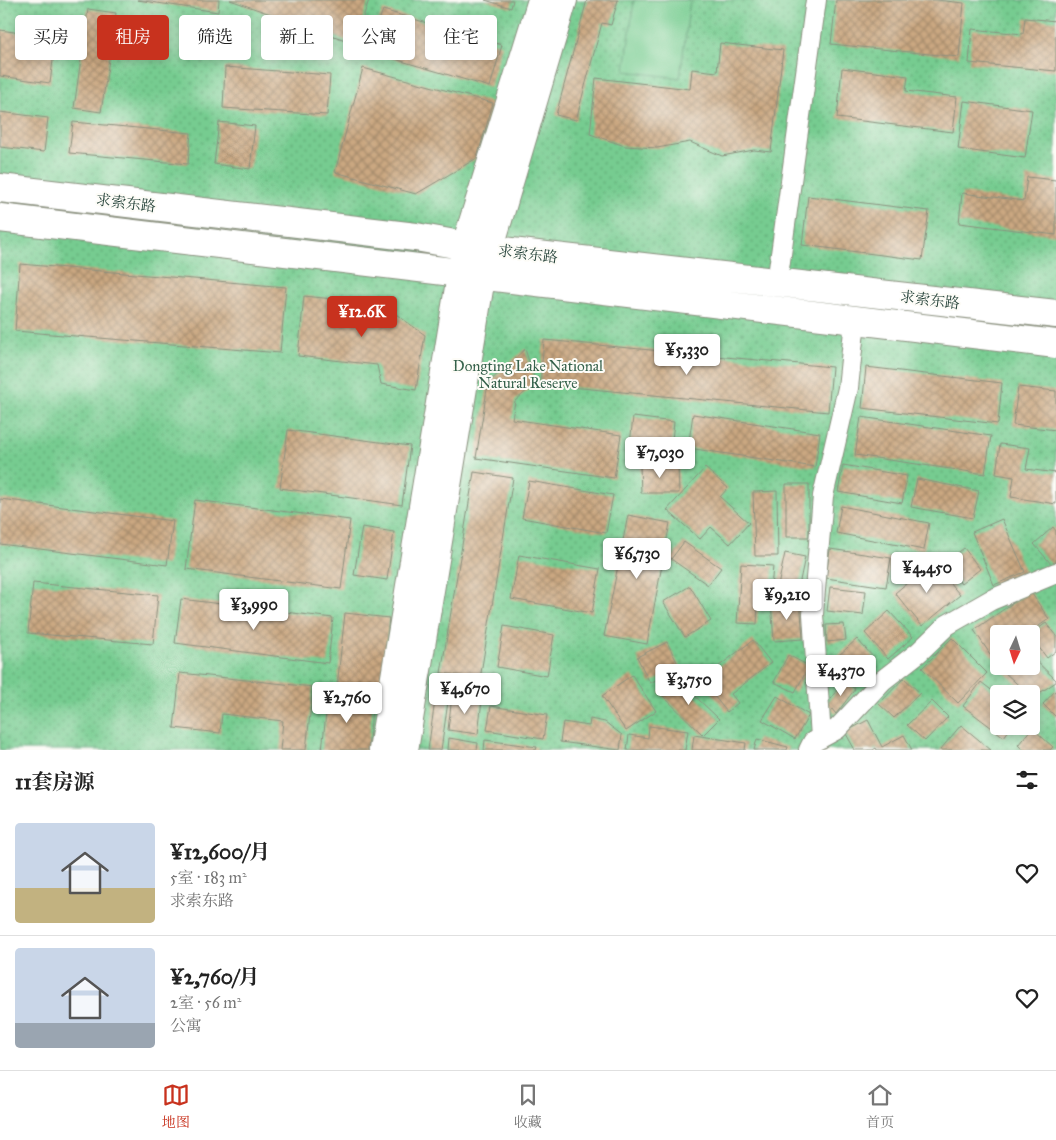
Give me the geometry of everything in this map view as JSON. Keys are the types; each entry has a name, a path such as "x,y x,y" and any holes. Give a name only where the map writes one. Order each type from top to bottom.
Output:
{"main road":[{"path":"383,750 471,275 542,0"},
{"path":"478,247 563,0"},
{"name":"求索东路","path":"0,188 416,237 478,247 1056,314"},
{"name":"求索东路","path":"0,218 1056,344"},
{"path":"404,750 471,275"}],"street":[{"path":"777,282 816,0"},
{"path":"815,744 813,614 823,496 848,388 856,321"},
{"path":"815,744 837,729 883,680 918,652 947,624 991,600 1056,573"}],"green space":[{"name":"Dongting Lake National Natural Reserve","path":"0,0 1056,0 1056,750 0,750"},
{"path":"634,0 690,0 680,78 625,71"}],"building":[{"path":"137,0 219,0 218,12"},
{"path":"230,0 369,0 364,15 343,15 343,39 333,36 333,15 273,15"},
{"path":"485,0 513,0 511,8"},
{"path":"587,0 618,0 611,25 602,23 576,120 556,115"},
{"path":"836,0 937,0 964,3 959,57 831,44"},
{"path":"88,9 116,13 116,15 97,15 97,60 109,60 101,112 74,108 81,60 87,60"},
{"path":"383,10 400,15 381,15"},
{"path":"1025,18 1056,21 1056,71 969,63 972,29 1023,34"},
{"path":"415,19 425,22 425,60 497,60 497,44 502,45 490,87 398,60 415,60"},
{"path":"0,30 15,32 15,60 53,60 50,83 0,76"},
{"path":"720,43 783,50 771,152 754,150 722,156 690,142 657,148 625,146 590,134 596,78 690,89 692,69 717,72"},
{"path":"225,67 330,75 327,115 223,108"},
{"path":"363,68 493,103 477,158 416,194 335,172"},
{"path":"842,68 908,76 906,91 957,97 953,132 837,118"},
{"path":"964,101 1032,110 1025,158 958,149"},
{"path":"0,112 48,118 44,152 0,147"},
{"path":"73,122 191,133 188,164 69,153"},
{"path":"219,122 255,126 250,169 214,164"},
{"path":"1027,177 1056,180 1056,235 959,223 962,193 1024,201"},
{"path":"808,196 929,211 922,260 802,245"},
{"path":"20,264 286,287 280,353 15,331"},
{"path":"304,296 382,304 425,335 416,390 381,384 377,365 298,356"},
{"path":"544,340 832,367 828,412 540,384"},
{"path":"525,349 536,383 515,401 512,419 621,435 614,478 476,458 488,383"},
{"path":"866,367 1002,383 998,424 862,408"},
{"path":"1018,387 1056,391 1056,430 1013,425"},
{"path":"693,414 820,433 815,467 688,448"},
{"path":"633,417 674,422 671,449 630,444"},
{"path":"861,417 991,436 985,474 855,455"},
{"path":"288,430 410,446 402,505 280,488"},
{"path":"1000,444 1030,448 1026,469 1056,473 1056,504 1011,497 1014,477 996,474"},
{"path":"678,465 679,493 641,493 640,466"},
{"path":"843,465 907,476 902,503 838,492"},
{"path":"705,468 728,488 720,497 749,523 730,544 711,527 700,539 667,510"},
{"path":"474,472 513,478 480,679 441,673"},
{"path":"917,479 979,491 973,518 911,507"},
{"path":"529,481 613,495 606,533 522,518"},
{"path":"786,484 809,484 809,537 786,537"},
{"path":"777,491 778,556 755,556 753,492"},
{"path":"0,499 173,521 167,565 0,544"},
{"path":"195,500 350,520 341,589 186,569"},
{"path":"841,506 929,523 924,550 836,533"},
{"path":"628,515 670,523 647,644 604,636"},
{"path":"1002,519 1025,572 994,585 972,532"},
{"path":"362,527 394,532 387,580 354,575"},
{"path":"1053,527 1056,531 1056,562 1052,565 1034,544"},
{"path":"684,542 721,568 708,585 671,559"},
{"path":"964,548 980,569 961,584 945,563"},
{"path":"830,549 891,558 886,587 826,578"},
{"path":"785,553 805,557 798,590 778,586"},
{"path":"519,555 600,569 592,613 511,599"},
{"path":"932,562 960,595 922,626 895,593"},
{"path":"741,564 773,566 771,589 759,588 757,624 737,623"},
{"path":"33,583 158,595 153,644 28,633"},
{"path":"690,586 711,621 685,637 663,602"},
{"path":"830,587 866,591 863,615 827,611"},
{"path":"1030,591 1049,619 1040,625 990,625 990,654 974,630"},
{"path":"181,599 333,618 328,663 175,643"},
{"path":"800,600 803,639 774,641 771,602"},
{"path":"889,611 913,637 888,659 865,633"},
{"path":"345,613 389,618 382,691 337,687"},
{"path":"1046,623 1056,636 1056,651 1047,658 1040,649 1040,627"},
{"path":"844,624 846,640 827,642 826,625"},
{"path":"504,626 554,635 547,676 497,667"},
{"path":"952,638 987,673 958,703 922,668"},
{"path":"857,639 874,658 855,675 838,656"},
{"path":"753,640 771,663 731,694 738,703 727,712 701,680"},
{"path":"667,642 680,668 650,683 637,657"},
{"path":"788,655 809,666 795,692 774,682"},
{"path":"1040,665 1056,680 1056,682 1040,693 1040,685 1018,685 1007,675 1040,675"},
{"path":"180,673 313,687 306,750 280,750 283,721 222,714 220,733 174,728"},
{"path":"632,675 656,711 626,731 602,696"},
{"path":"674,676 719,719 703,735 659,692"},
{"path":"904,678 920,693 894,718 879,704"},
{"path":"438,679 451,681 441,750 428,750"},
{"path":"844,681 855,689 836,714 827,703"},
{"path":"981,682 990,689 990,726 963,706"},
{"path":"1056,690 1056,717 1043,704"},
{"path":"328,695 373,700 368,750 322,750"},
{"path":"452,696 482,700 478,734 448,730"},
{"path":"777,696 809,715 795,739 762,720"},
{"path":"932,701 948,717 925,741 907,725"},
{"path":"491,706 547,715 543,739 487,730"},
{"path":"590,719 605,722 622,735 620,750 560,742 563,722 589,726"},
{"path":"868,720 882,747 904,735 912,750 877,750 876,748 873,750 855,750 845,732"},
{"path":"961,725 991,750 940,750"},
{"path":"649,726 688,731 685,750 627,750 629,735 648,738"},
{"path":"694,735 746,743 745,750 692,750"},
{"path":"1026,735 1040,735 1053,747 1050,750 1023,750 1018,745"},
{"path":"449,738 478,743 477,750 448,750"},
{"path":"757,739 788,747 787,750 754,750"},
{"path":"485,740 537,747 536,750 484,750"}]}
